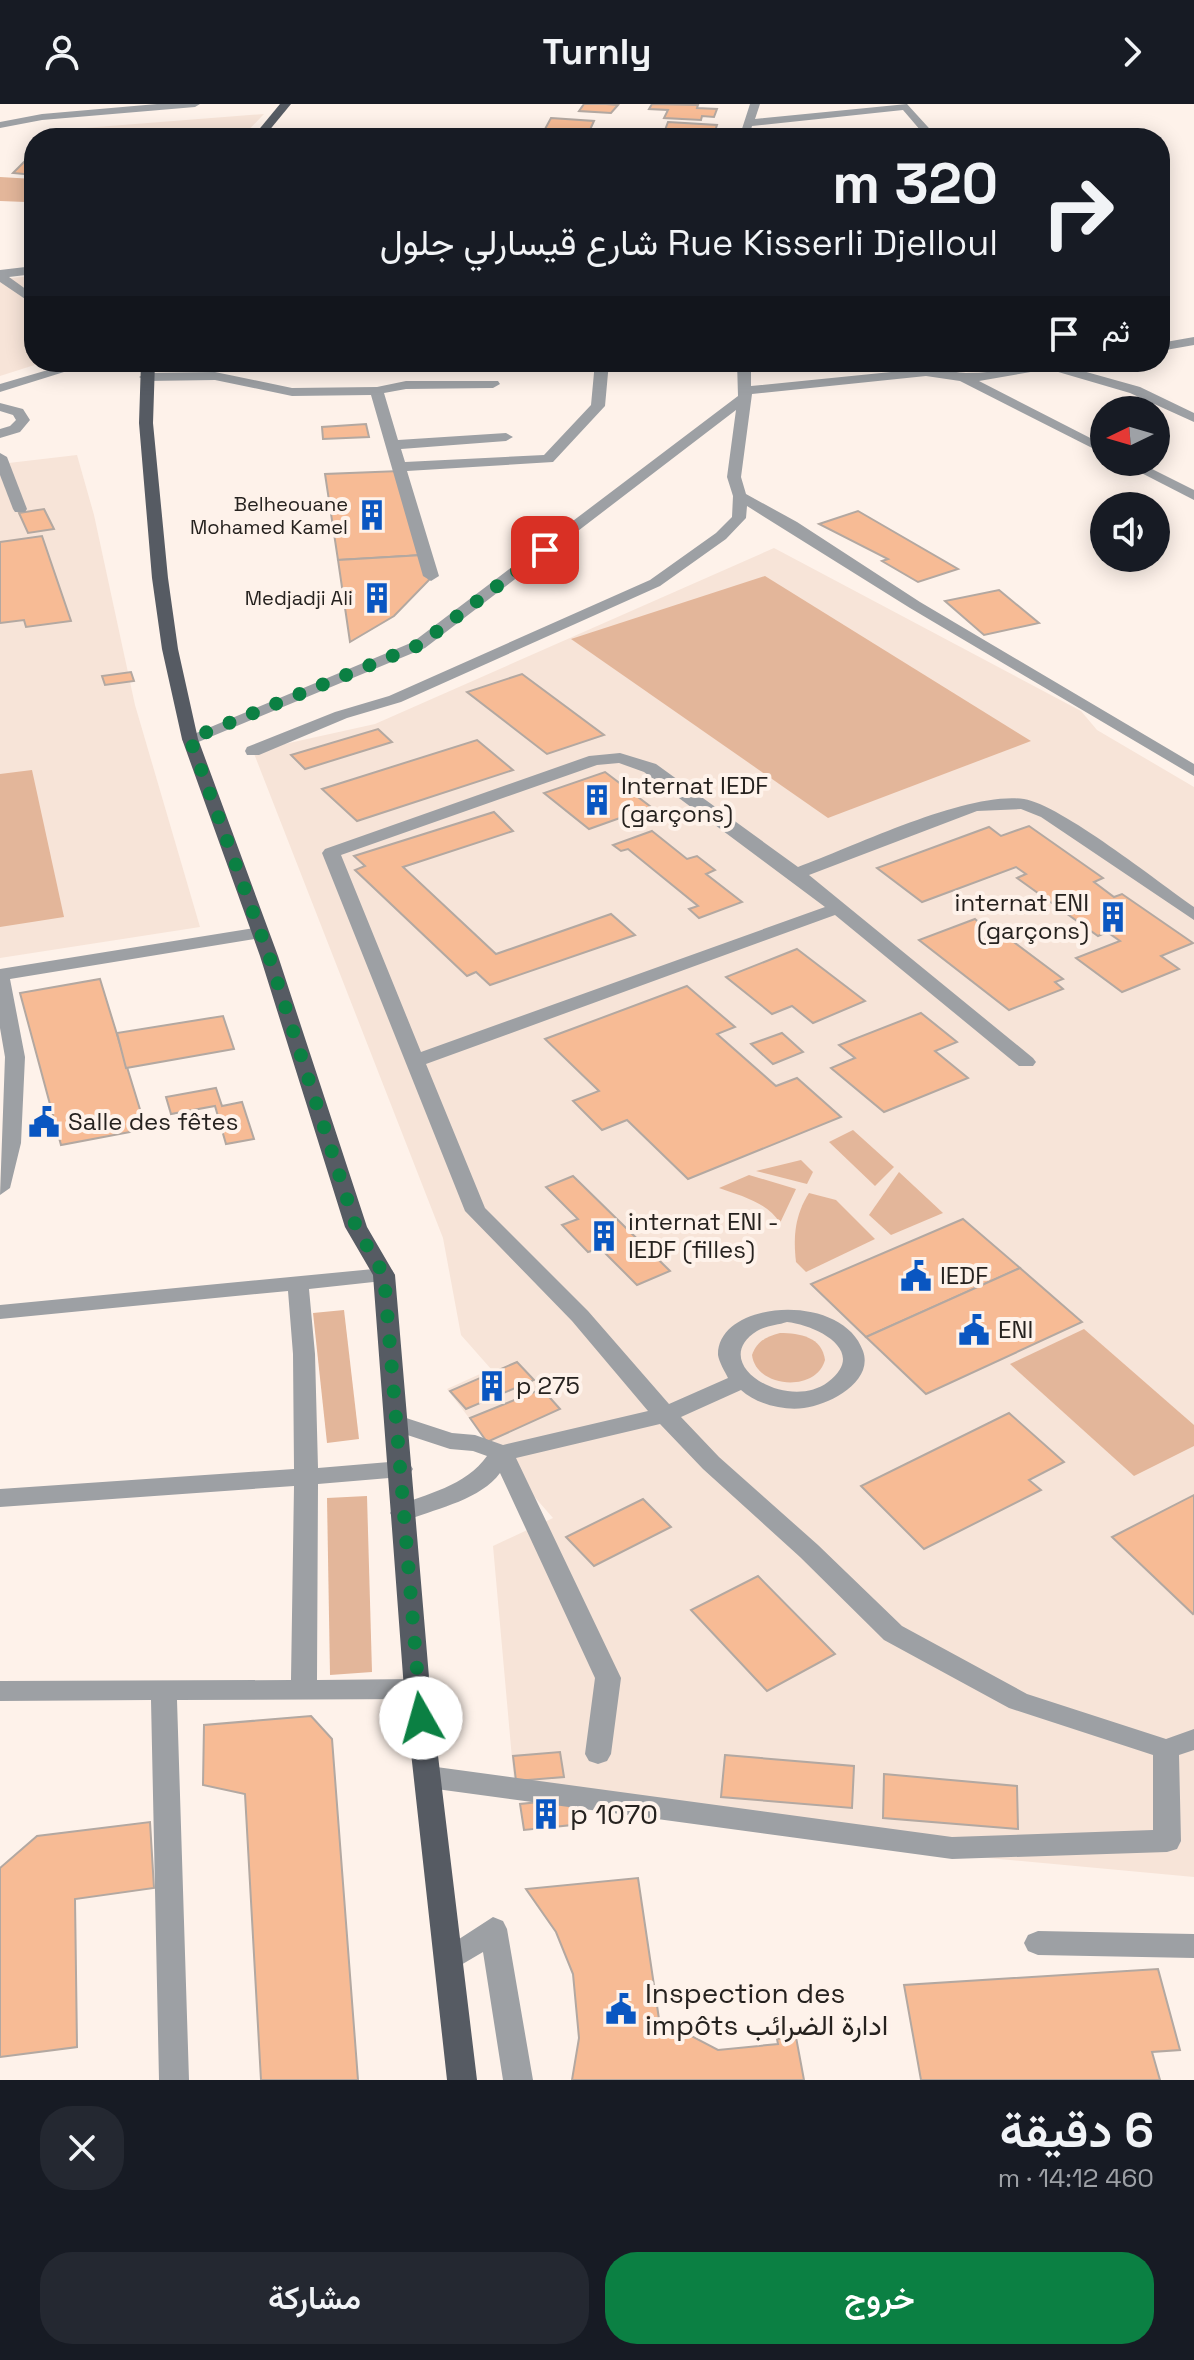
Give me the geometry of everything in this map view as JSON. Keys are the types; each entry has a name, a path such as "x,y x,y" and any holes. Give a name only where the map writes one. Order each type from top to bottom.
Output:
{"main road":[{"path":"266,128 286,104"},
{"path":"151,372 146,423 160,578 170,649 190,739 260,933 356,1227 384,1275 417,1689 462,2080"}],"street":[{"path":"1,124 42,117 195,104"},
{"path":"746,128 755,104"},
{"path":"748,123 906,107 924,128"},
{"path":"0,275 24,271"},
{"path":"0,275 24,298"},
{"path":"1170,345 1194,341"},
{"path":"0,388 55,372"},
{"path":"190,372 292,392 377,391 406,385 493,384"},
{"path":"399,467 548,459 598,406 601,372"},
{"path":"253,751 341,715 395,699 655,583 721,536 739,518 740,496 734,477 745,394 744,372"},
{"path":"190,739 419,645 745,394 926,372 961,377 997,372"},
{"path":"1072,372 1135,390 1194,418"},
{"path":"961,377 1090,443"},
{"path":"377,391 431,576"},
{"path":"0,407 18,412 23,420 15,429 0,434"},
{"path":"393,445 506,437"},
{"path":"0,457 20,509"},
{"path":"1155,476 1194,496"},
{"path":"740,496 792,525 915,605 1194,771"},
{"path":"1026,1062 796,874 650,768 620,758 595,760 331,853 476,1211 580,1316 665,1415 711,1463 809,1551 893,1633 1018,1701 1166,1749 1194,1739"},
{"path":"796,874 975,806 1023,804 1047,813 1194,915"},
{"path":"415,1061 838,908"},
{"path":"0,1188 15,1057 0,975 260,933"},
{"path":"0,1312 384,1275"},
{"path":"298,1285 304,1354 306,1477 304,1688"},
{"path":"787,1315 827,1323 846,1338 854,1353 853,1370 843,1383 824,1395 804,1400 762,1394 741,1381 731,1367 728,1352 731,1341 742,1329 766,1317 787,1315"},
{"path":"397,1423 450,1441 475,1443 502,1453 665,1415 741,1381"},
{"path":"402,1513 466,1488 486,1475 502,1453"},
{"path":"502,1453 608,1678 598,1754"},
{"path":"0,1498 401,1469"},
{"path":"0,1691 417,1689"},
{"path":"164,1692 174,2080"},
{"path":"429,1777 952,1848 1167,1841 1166,1749"},
{"path":"449,1960 493,1929 518,2080"},
{"path":"1038,1943 1194,1946"}],"shaded area":[{"path":"264,114 251,128 84,128"},
{"path":"0,177 24,178 24,202 0,201"},
{"path":"24,277 24,368 0,376 0,279"},
{"path":"77,455 94,515 135,705 200,927 0,958 0,464"},
{"path":"774,548 1081,711 1097,730 1194,787 1194,1877 944,1854 515,1792 493,1546 553,1518 495,1452 447,1389 491,1369 461,1335 443,1238 253,751 375,724"},
{"path":"765,576 1031,741 828,818 571,639"},
{"path":"32,770 64,917 0,927 0,774"},
{"path":"853,1130 894,1167 875,1186 829,1142"},
{"path":"801,1160 813,1172 807,1184 756,1171"},
{"path":"899,1172 943,1213 891,1235 869,1215"},
{"path":"749,1175 796,1189 780,1223 761,1205 719,1188"},
{"path":"809,1193 836,1200 875,1239 806,1272 796,1262 795,1235 801,1209"},
{"path":"344,1310 359,1439 327,1443 313,1313"},
{"path":"1084,1329 1194,1425 1194,1446 1134,1476 1010,1364"},
{"path":"780,1333 802,1335 815,1341 825,1360 819,1371 799,1382 774,1380 764,1374 756,1366 752,1355 763,1340"},
{"path":"367,1496 372,1672 330,1675 327,1498"}],"building":[{"path":"584,104 618,105 611,113 579,111"},
{"path":"652,104 698,105 697,108 717,109 714,117 702,116 701,120 664,118 668,110 649,109"},
{"path":"551,118 594,121 591,128 546,128"},
{"path":"668,122 717,125 716,128 666,128"},
{"path":"24,162 24,174 13,173"},
{"path":"366,424 369,437 323,439 322,427"},
{"name":"Belheouane Mohamed Kamel","path":"400,471 423,555 338,560 325,474"},
{"path":"44,509 54,529 28,533 19,513"},
{"path":"858,511 958,569 918,582 882,561 888,559 819,524"},
{"path":"42,536 71,621 26,627 24,620 0,623 0,542"},
{"path":"423,555 428,573 384,576 379,558"},
{"name":"Medjadji Ali","path":"423,555 429,580 394,616 350,642 338,560"},
{"path":"999,590 1039,623 984,635 945,601"},
{"path":"131,672 134,681 105,685 102,676"},
{"path":"522,674 604,735 547,754 467,692"},
{"path":"378,729 392,742 305,769 291,755"},
{"path":"477,740 513,770 357,821 322,789"},
{"name":"Internat IEDF (garçons)","path":"605,772 651,807 589,829 544,793"},
{"path":"494,812 513,831 403,867 496,954 611,914 635,935 490,985 476,972 467,976 355,870 365,866 354,856"},
{"name":"internat ENI (garçons)","path":"1029,826 1103,878 1094,882 1114,897 1122,894 1193,943 1161,956 1179,969 1122,992 1076,958 1120,941 1107,932 1098,936 1017,878 1026,874 1016,867 922,902 877,868 989,827 1001,836"},
{"path":"652,831 687,859 697,856 715,870 706,874 742,902 699,918 689,909 698,906 628,849 621,851 613,845"},
{"name":"internat ENI (garçons)","path":"975,919 984,927 991,925 1063,979 1055,982 1063,989 1009,1010 919,940"},
{"path":"797,949 865,1001 813,1023 792,1006 772,1014 726,977"},
{"path":"100,979 146,1129 61,1145 20,993"},
{"path":"687,986 735,1027 717,1034 776,1086 797,1078 841,1117 688,1179 627,1120 602,1130 573,1101 599,1091 545,1039"},
{"path":"921,1013 957,1042 935,1051 968,1078 884,1112 831,1068 855,1058 839,1045"},
{"path":"223,1016 234,1049 126,1068 117,1033"},
{"path":"782,1033 803,1052 773,1064 751,1044"},
{"path":"216,1088 222,1106 242,1102 254,1139 226,1144 215,1106 171,1114 166,1097"},
{"name":"internat ENI - IEDF (filles)","path":"573,1176 670,1271 637,1285 600,1248 588,1252 562,1225 578,1219 546,1187"},
{"name":"IEDF","path":"963,1219 1020,1268 866,1337 811,1284"},
{"name":"ENI","path":"1020,1268 1082,1322 926,1394 866,1337"},
{"name":"p 275","path":"517,1362 534,1380 466,1409 450,1391"},
{"path":"542,1389 560,1409 487,1442 470,1418"},
{"path":"1009,1413 1064,1462 1029,1480 1041,1490 924,1549 861,1486"},
{"path":"1194,1495 1194,1613 1193,1614 1112,1537"},
{"path":"643,1499 671,1527 594,1566 566,1537"},
{"path":"758,1576 835,1654 767,1691 691,1610"},
{"path":"311,1716 332,1739 358,2080 261,2080 245,1794 203,1785 204,1725"},
{"path":"560,1752 564,1777 516,1781 513,1756"},
{"path":"725,1755 854,1766 852,1808 721,1797"},
{"path":"884,1774 1017,1786 1018,1829 883,1818"},
{"name":"p 1070","path":"569,1799 572,1825 524,1830 520,1804"},
{"path":"150,1822 154,1888 75,1899 77,2047 0,2057 0,1868 37,1836"},
{"path":"638,1878 659,2019 718,2050 778,2044 777,2039 796,2037 804,2080 572,2080 579,2038 573,1974 556,1932 526,1889"},
{"path":"1158,1969 1180,2050 1152,2052 1160,2080 921,2080 904,1985"}],"place":[{"name":"Belheouane Mohamed Kamel","path":"372,515"},
{"name":"Medjadji Ali","path":"377,598"},
{"name":"Internat IEDF (garçons)","path":"597,800"},
{"name":"internat ENI (garçons)","path":"1113,917"},
{"name":"Salle des fêtes","path":"44,1122"},
{"name":"internat ENI - IEDF (filles)","path":"604,1236"},
{"name":"IEDF","path":"916,1276"},
{"name":"ENI","path":"974,1330"},
{"name":"p 275","path":"492,1386"},
{"name":"p 1070","path":"546,1814"},
{"name":"Inspection des impôts ادارة الضرائب","path":"621,2009"}],"route":[{"path":"421,1718 384,1275 356,1227 269,956 190,739 419,645 545,550"}]}
